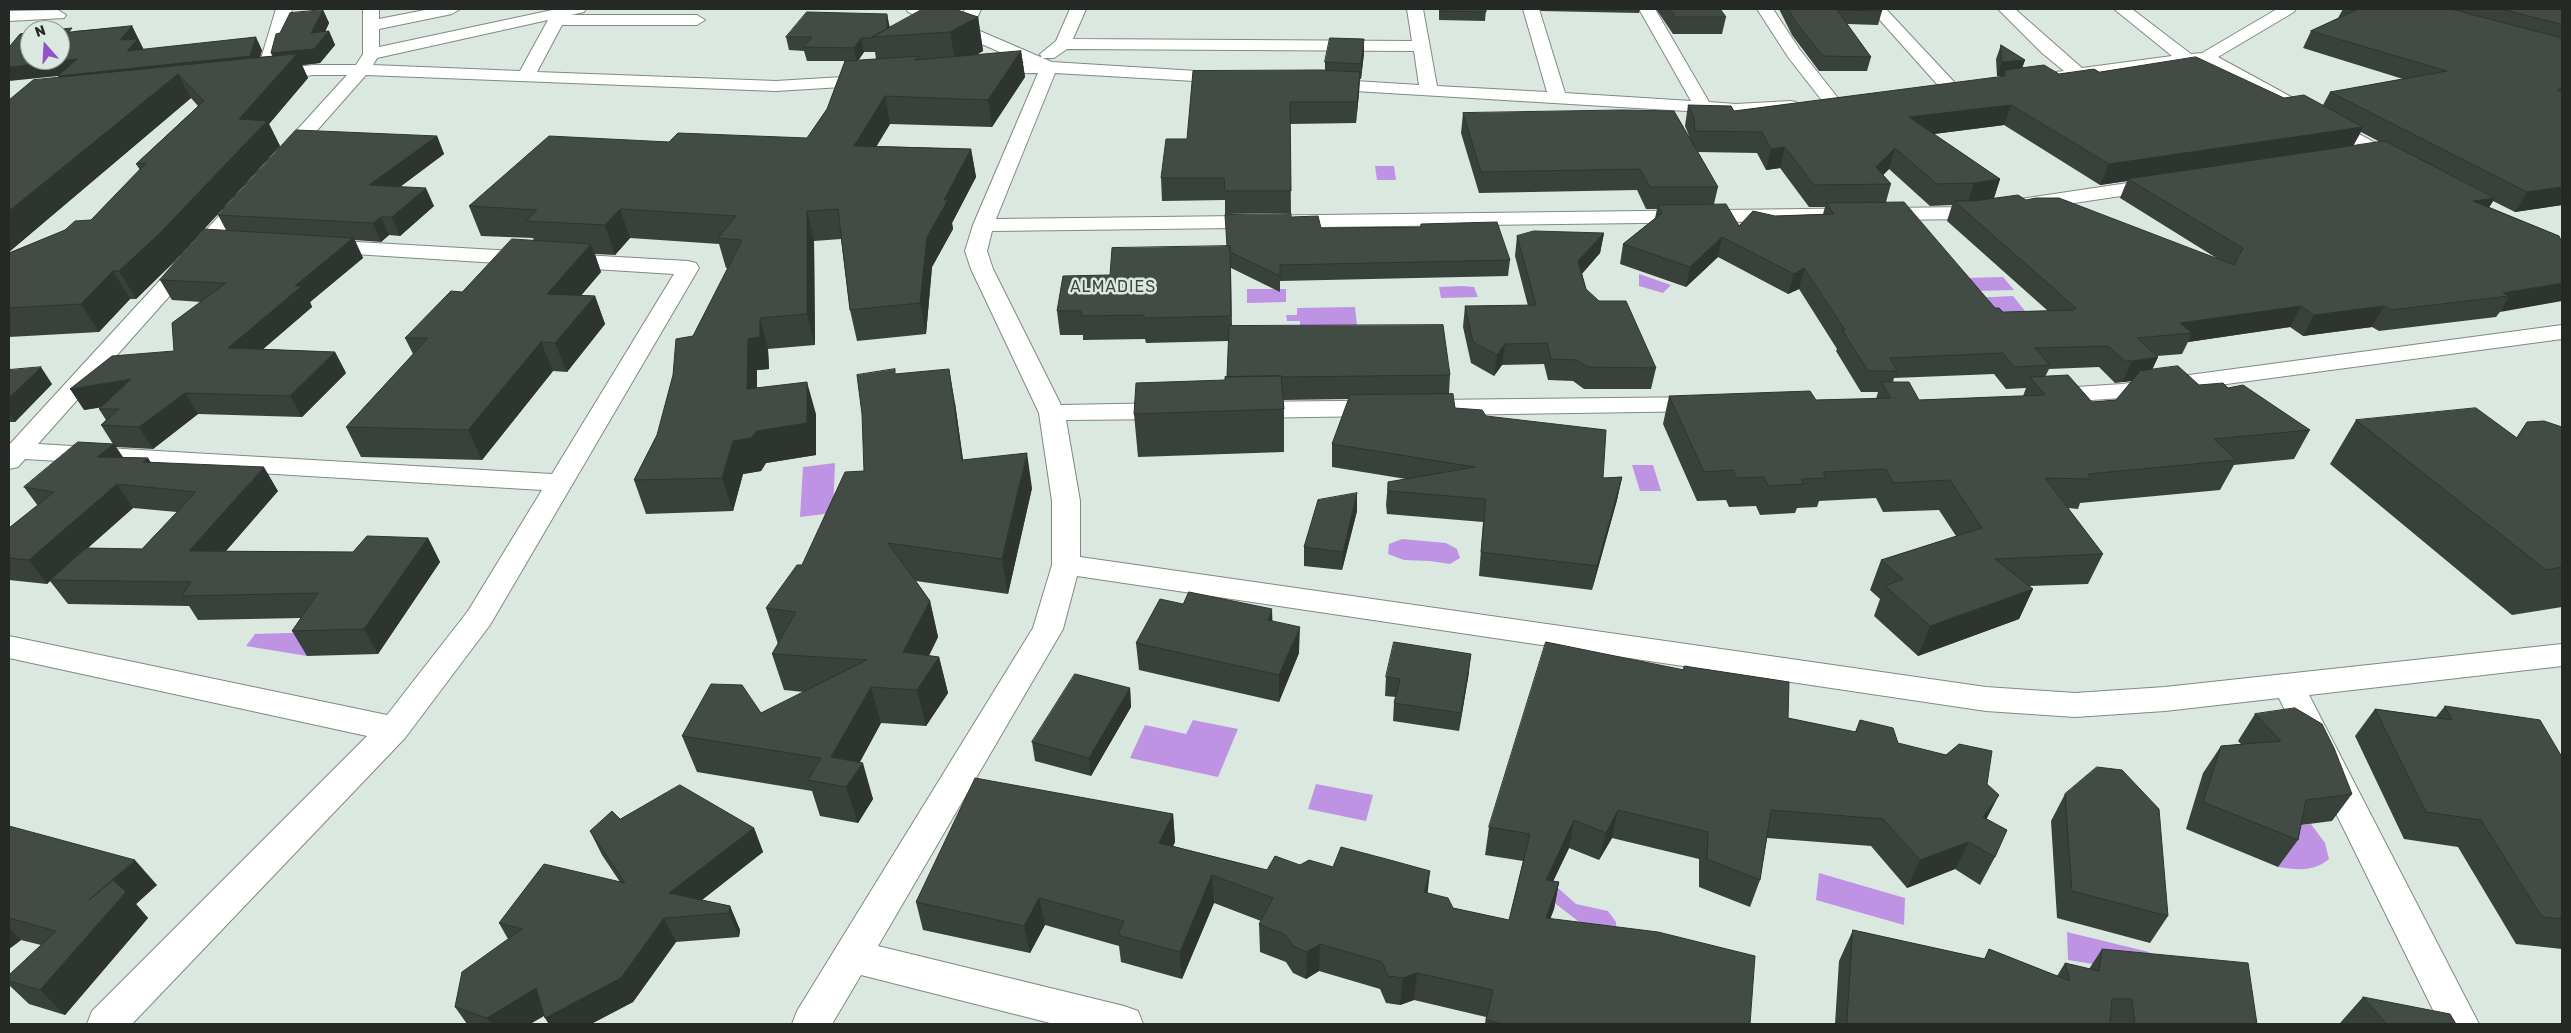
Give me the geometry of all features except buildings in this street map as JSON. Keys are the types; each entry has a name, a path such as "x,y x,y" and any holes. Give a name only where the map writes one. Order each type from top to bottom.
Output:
{"street":[{"path":"265,75 284,9"},
{"path":"13,456 265,177 366,62 372,17 452,9"},
{"path":"245,77 314,70 366,62 558,16 578,9"},
{"path":"914,9 964,30 1050,58 1244,79"},
{"path":"964,30 973,9"},
{"path":"812,1024 1048,629 1066,565 1066,501 1052,413 977,259 976,251 983,225 1050,58 1078,9"},
{"path":"1415,9 1428,90"},
{"path":"1531,9 1558,98"},
{"path":"1647,9 1703,107"},
{"path":"1765,9 1794,53 1833,104"},
{"path":"1878,9 1950,88"},
{"path":"2006,9 2048,49 2079,74"},
{"path":"2122,9 2198,59 2411,170"},
{"path":"2042,78 2198,59 2288,9"},
{"path":"9,16 64,12"},
{"path":"51,20 64,12"},
{"path":"558,16 697,20"},
{"path":"526,76 558,16"},
{"path":"970,71 1050,58 1421,46"},
{"path":"366,62 526,76 776,86 893,78"},
{"path":"1302,83 1736,109 1833,104 1853,101"},
{"path":"1930,90 1968,86"},
{"path":"2348,156 2377,152"},
{"path":"983,225 1967,213 2182,181"},
{"path":"208,240 238,241"},
{"path":"106,1024 394,729 479,618 688,268 306,246"},
{"path":"2027,397 2122,391 2562,332"},
{"path":"1222,410 1732,404"},
{"path":"1052,413 1192,411"},
{"path":"13,456 559,483"},
{"path":"1066,565 1986,699 2075,706 2289,686 2562,656"},
{"path":"9,647 394,729"},
{"path":"2289,686 2460,1024"},
{"path":"853,957 1124,1024"}],"shaded area":[{"path":"1375,166 1394,166 1396,180 1377,180"},
{"path":"1639,274 1671,285 1663,293 1639,286"},
{"path":"2003,277 2014,290 1976,291 1965,278"},
{"path":"1439,287 1474,287 1478,297 1441,298"},
{"path":"1247,289 1286,289 1286,302 1247,303"},
{"path":"2013,296 2025,311 1983,312 1971,298"},
{"path":"1355,307 1357,325 1300,326 1300,321 1287,321 1286,315 1297,315 1297,308"},
{"path":"835,463 833,513 800,517 803,467"},
{"path":"1632,465 1653,465 1661,491 1640,491"},
{"path":"1402,539 1446,543 1457,549 1460,558 1450,564 1404,560 1388,554 1389,544"},
{"path":"322,632 307,656 246,646 255,634"},
{"path":"1193,720 1238,729 1218,777 1130,758 1145,725 1186,734"},
{"path":"1316,784 1373,795 1366,821 1308,809"},
{"path":"2311,824 2325,843 2329,859 2317,866 2305,869 2278,867 2287,827"},
{"path":"1819,873 1905,898 1904,925 1816,900"},
{"path":"1549,880 1576,904 1608,911 1616,922 1616,932 1587,928 1552,901"},
{"path":"2067,932 2149,952 2155,974 2068,960"}],"district":[{"name":"ALMADIES","path":"1113,287"}]}
